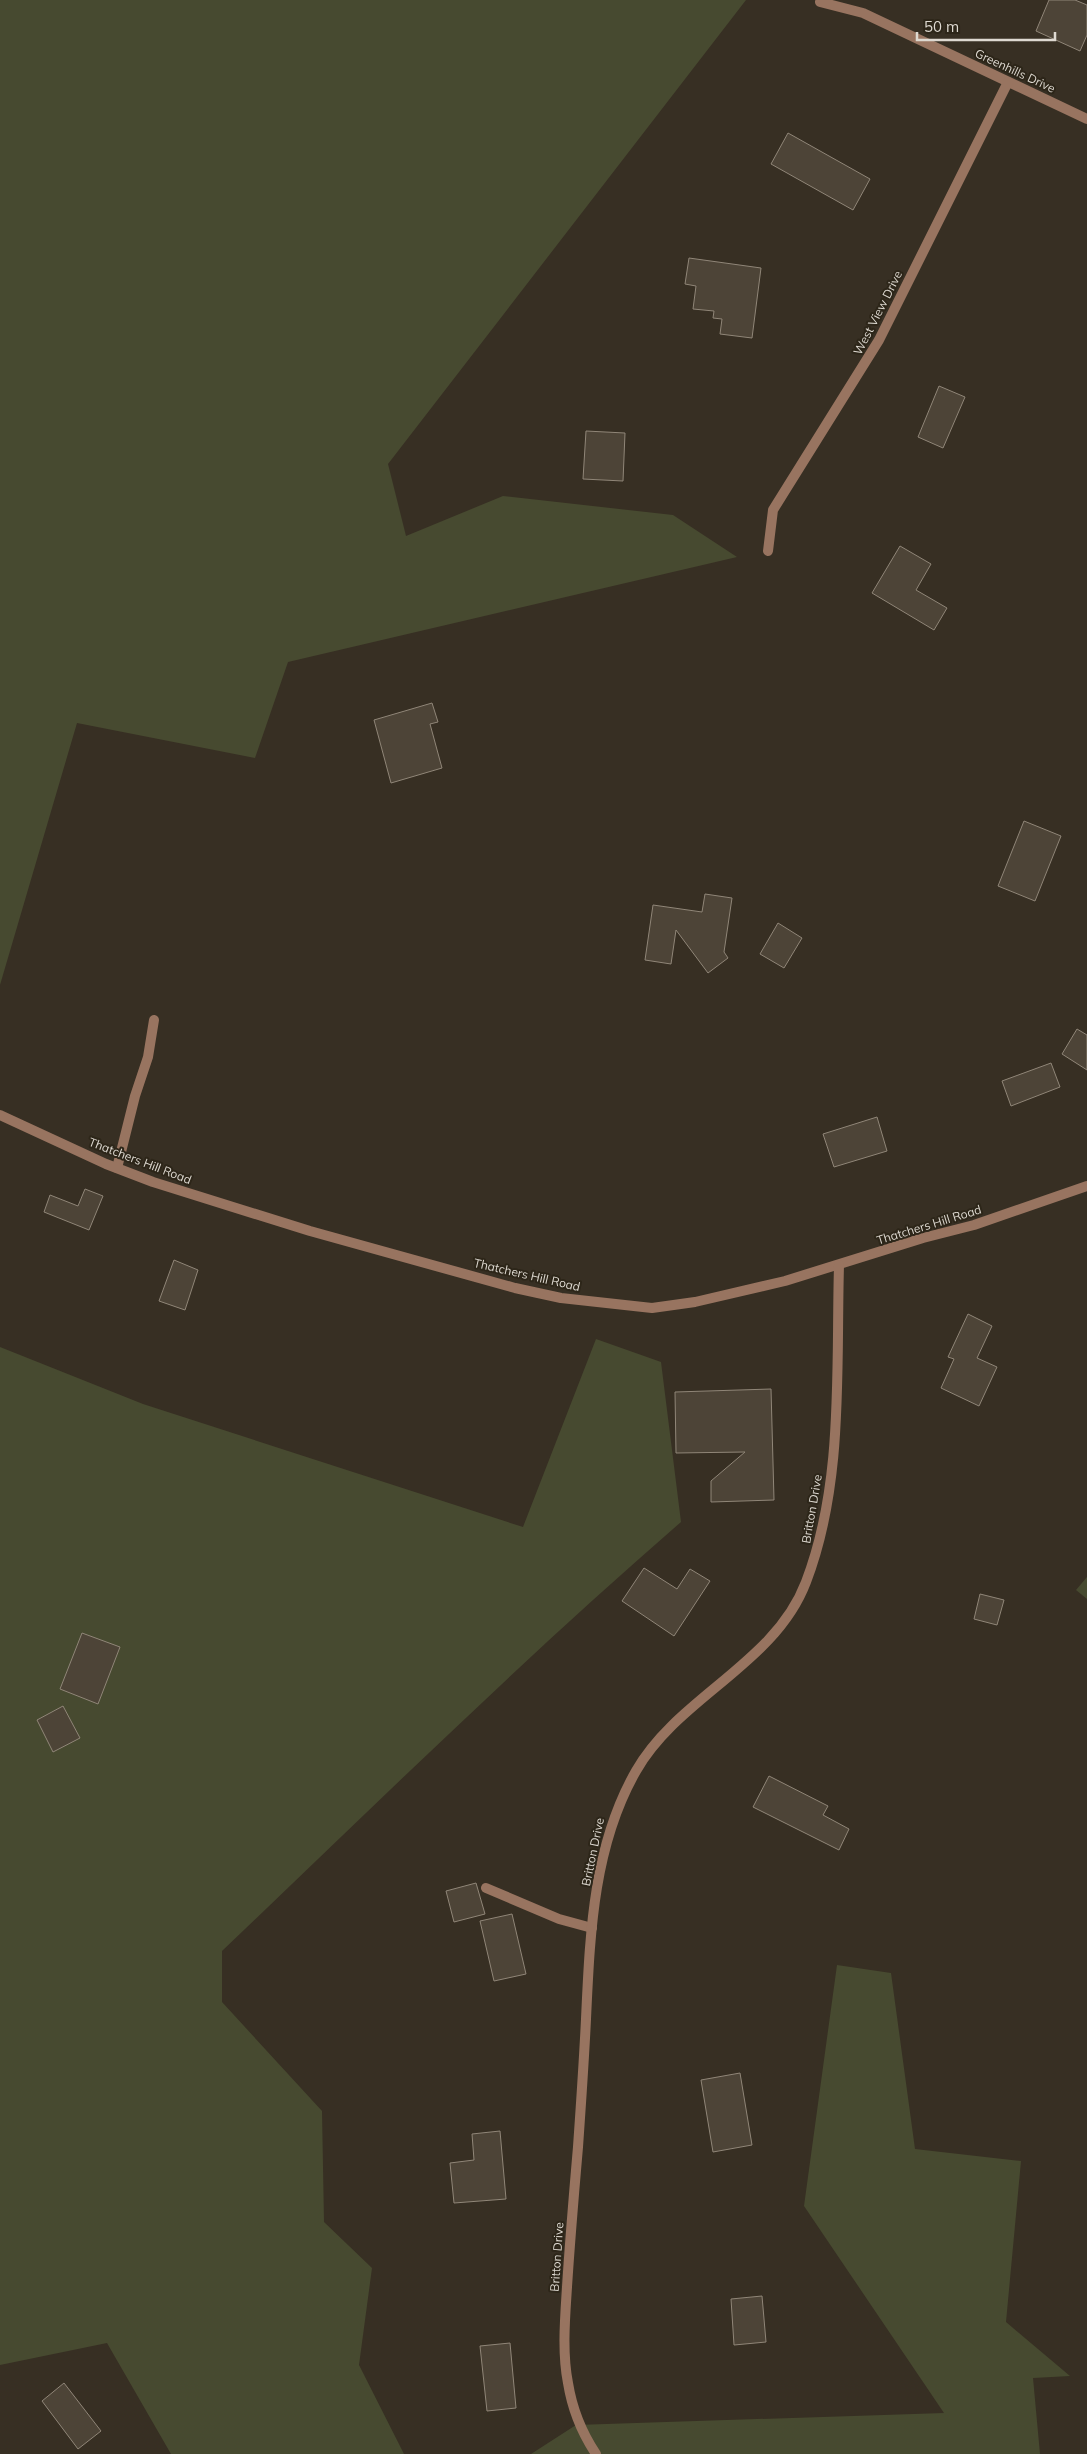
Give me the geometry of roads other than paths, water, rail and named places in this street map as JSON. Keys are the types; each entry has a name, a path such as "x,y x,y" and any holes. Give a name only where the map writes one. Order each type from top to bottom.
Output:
{"street":[{"name":"Greenhills Drive","path":"820,2 863,13 1087,119"},
{"name":"West View Drive","path":"768,551 773,510 879,340 1008,82"},
{"path":"117,1168 135,1096 148,1057 154,1020"},
{"name":"Thatchers Hill Road","path":"0,1115 117,1168 153,1182 310,1231 515,1288 570,1299 652,1308 687,1304 786,1282 923,1238 974,1225 1087,1186"},
{"name":"Britton Drive","path":"596,2454 576,2414 567,2381 566,2329 592,1928 601,1865 609,1828 621,1796 639,1765 659,1739 740,1666 787,1617 804,1587 813,1564 829,1492 834,1444 838,1265"},
{"path":"486,1888 559,1919 592,1928"}]}
